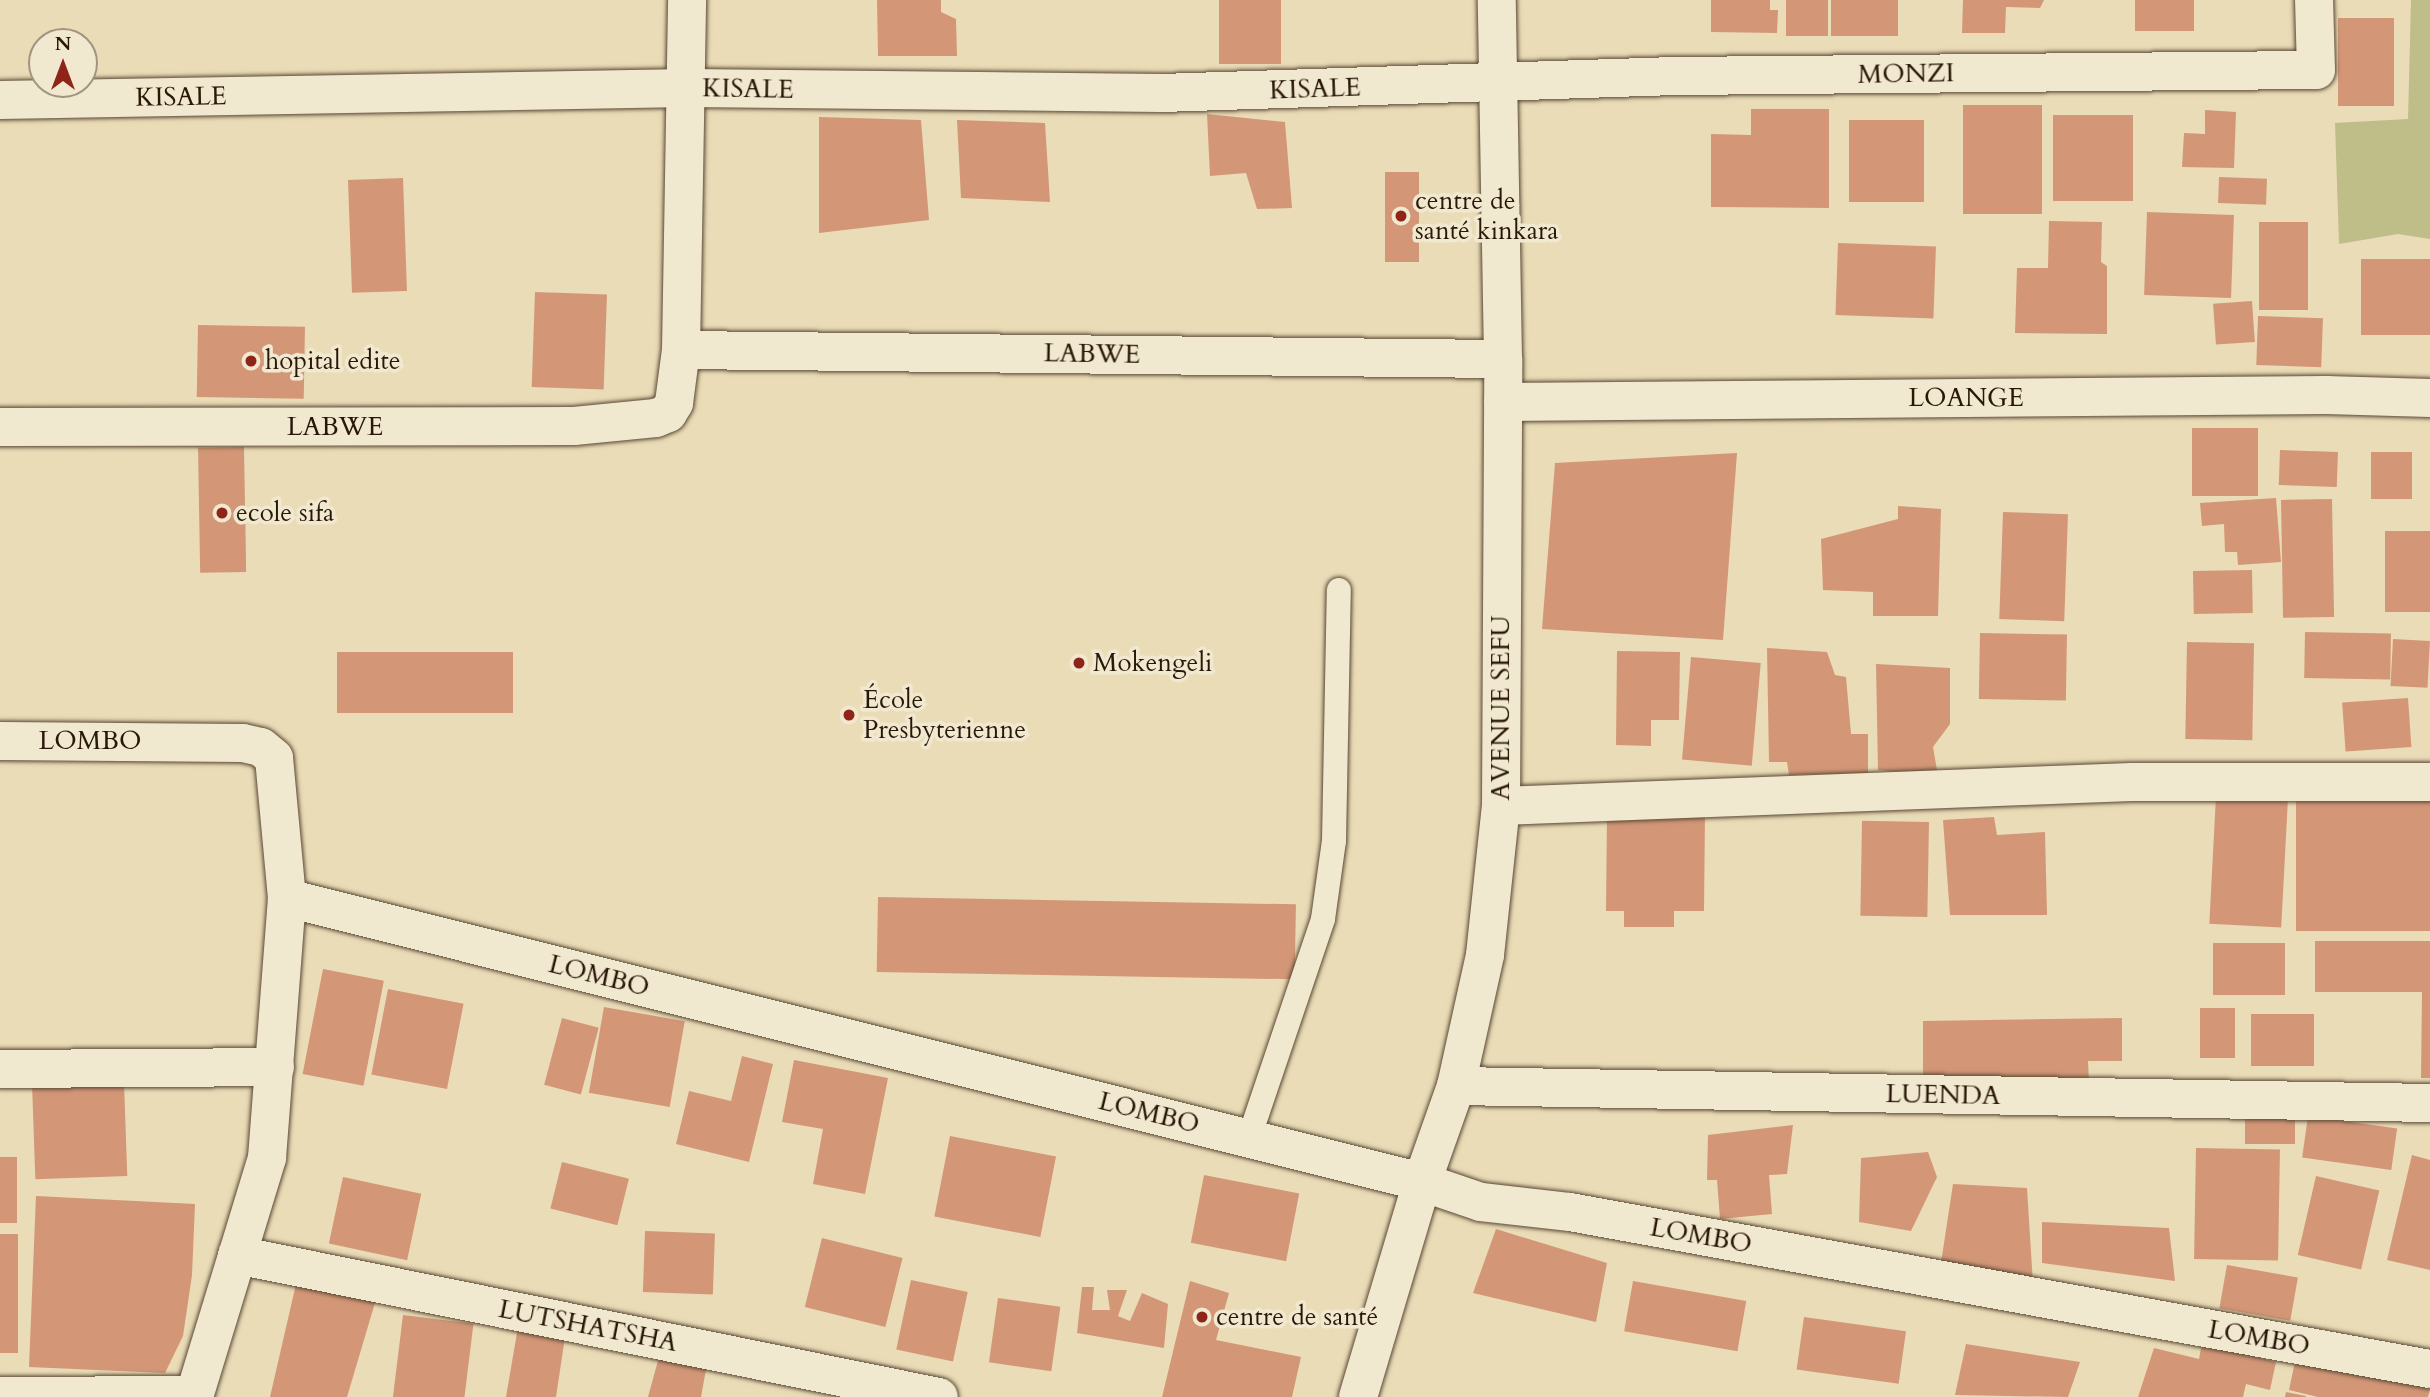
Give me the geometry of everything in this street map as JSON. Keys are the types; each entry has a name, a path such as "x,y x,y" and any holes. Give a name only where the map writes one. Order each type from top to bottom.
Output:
{"street":[{"path":"681,350 688,88 687,0"},
{"name":"AVENUE SEFU","path":"1358,1397 1422,1182 1456,1086 1485,955 1501,806 1503,359 1497,0"},
{"name":"MONZI","path":"1497,84 1675,76 2316,70 2314,0"},
{"name":"KISALE","path":"0,100 688,88 1162,93 1497,84"},
{"name":"LABWE","path":"0,427 574,426 656,418 668,413 674,403 681,350 1503,359"},
{"name":"LOANGE","path":"1503,402 2326,395 2430,398"},
{"name":"LOMBO","path":"0,741 216,741 261,747 274,758 278,777 287,898 1422,1182 1481,1202 1570,1212 2430,1369"},
{"path":"1501,806 2132,782 2430,782"},
{"path":"0,1396 194,1396 267,1158 287,898"},
{"path":"0,1069 275,1067"},
{"name":"LUENDA","path":"1456,1086 2430,1103"},
{"name":"LUTSHATSHA","path":"237,1255 939,1397"}],"lane":[{"path":"1248,1138 1323,919 1335,841 1339,590"}],"shaded area":[{"path":"2411,0 2430,0 2430,239 2398,234 2339,244 2335,123 2408,119"}],"building":[{"path":"877,0 941,0 941,12 956,19 957,56 878,56"},
{"path":"1219,0 1281,0 1281,64 1219,64"},
{"path":"1711,0 1770,0 1770,10 1778,10 1777,33 1711,32"},
{"path":"1786,0 1828,0 1828,36 1786,36"},
{"path":"1831,0 1898,0 1898,36 1831,36"},
{"path":"1963,0 2044,0 2040,8 2006,7 2005,33 1962,33"},
{"path":"2135,0 2194,0 2194,31 2135,31"},
{"path":"2338,18 2394,18 2394,106 2338,106"},
{"path":"1963,105 2042,105 2042,214 1963,214"},
{"path":"1751,109 1829,109 1829,208 1711,207 1711,134 1751,135"},
{"path":"2205,110 2236,112 2234,168 2182,167 2184,133 2205,134"},
{"path":"1207,114 1285,122 1292,208 1257,209 1246,173 1210,176"},
{"path":"2053,115 2133,115 2133,201 2053,201"},
{"path":"819,117 921,120 929,220 819,233"},
{"path":"957,120 1045,123 1050,202 961,198"},
{"path":"1849,120 1924,120 1924,202 1849,202"},
{"name":"centre de santé kinkara","path":"1385,172 1419,172 1419,262 1385,262"},
{"path":"2219,177 2267,179 2266,205 2218,203"},
{"path":"403,178 407,291 352,293 348,180"},
{"path":"2147,212 2234,215 2231,298 2144,295"},
{"path":"2049,221 2102,222 2101,262 2107,266 2107,334 2015,333 2017,268 2048,268"},
{"path":"2259,222 2308,222 2308,310 2259,310"},
{"path":"1838,243 1936,246 1933,318 1835,315"},
{"path":"2361,259 2430,259 2430,335 2361,335"},
{"path":"535,292 607,295 604,389 532,387"},
{"path":"2252,301 2255,342 2216,345 2213,304"},
{"path":"2258,316 2323,318 2321,367 2256,365"},
{"name":"hopital edite","path":"198,325 305,327 304,399 197,397"},
{"path":"2192,428 2258,428 2258,496 2192,496"},
{"name":"ecole sifa","path":"244,447 246,572 200,573 198,448"},
{"path":"2280,450 2338,452 2337,487 2279,485"},
{"path":"2371,452 2412,452 2412,499 2371,499"},
{"path":"1737,453 1723,640 1542,629 1555,463"},
{"path":"2276,498 2281,562 2238,565 2237,552 2225,552 2224,524 2202,526 2200,503"},
{"path":"2332,499 2334,617 2283,618 2281,500"},
{"path":"1898,506 1941,509 1938,616 1873,616 1873,592 1823,590 1821,539 1898,519"},
{"path":"2003,512 2068,514 2064,621 1999,619"},
{"path":"2385,531 2430,531 2430,612 2385,612"},
{"path":"2252,570 2253,613 2194,614 2193,571"},
{"path":"2305,632 2391,634 2390,679 2304,678"},
{"path":"1980,633 2067,635 2066,701 1979,699"},
{"path":"2393,639 2430,641 2427,688 2391,686"},
{"path":"2187,642 2254,643 2252,740 2185,739"},
{"path":"1767,648 1827,652 1835,675 1846,677 1851,734 1868,734 1868,773 1789,775 1787,762 1769,762"},
{"path":"1617,651 1680,652 1679,720 1651,720 1651,746 1616,745"},
{"path":"337,652 513,652 513,713 337,713"},
{"path":"1691,657 1761,663 1752,766 1682,760"},
{"path":"1876,664 1950,668 1950,724 1933,747 1938,776 1878,770"},
{"path":"2408,698 2411,747 2346,751 2342,703"},
{"path":"2296,790 2430,790 2430,931 2296,931"},
{"path":"2216,796 2288,800 2281,928 2209,924"},
{"path":"1607,812 1705,813 1704,911 1674,911 1674,927 1624,927 1624,911 1606,911"},
{"path":"1994,817 1997,835 2045,832 2047,915 1950,915 1943,820"},
{"path":"1862,821 1929,822 1927,917 1860,916"},
{"path":"878,897 1296,904 1295,979 877,972"},
{"path":"2315,941 2430,941 2430,1078 2421,1078 2422,992 2315,992"},
{"path":"2213,943 2285,943 2285,995 2213,995"},
{"path":"323,969 384,981 363,1086 303,1074"},
{"path":"388,989 464,1004 447,1089 371,1074"},
{"path":"604,1007 685,1021 670,1107 589,1093"},
{"path":"2200,1008 2235,1008 2235,1058 2200,1058"},
{"path":"2251,1014 2314,1014 2314,1066 2251,1066"},
{"path":"562,1018 599,1028 581,1094 544,1085"},
{"path":"2122,1018 2122,1061 2088,1061 2089,1082 1923,1083 1923,1021"},
{"path":"742,1056 773,1064 749,1162 676,1144 689,1091 731,1101"},
{"path":"794,1060 888,1078 865,1194 813,1184 823,1129 782,1122"},
{"path":"124,1082 127,1176 35,1179 32,1085"},
{"path":"2245,1106 2295,1106 2295,1144 2245,1144"},
{"path":"2308,1116 2397,1129 2391,1170 2302,1158"},
{"path":"1793,1125 1787,1174 1769,1175 1772,1214 1720,1219 1717,1180 1707,1180 1708,1135"},
{"path":"950,1136 1056,1157 1040,1237 934,1216"},
{"path":"2196,1148 2280,1149 2278,1260 2194,1259"},
{"path":"1928,1152 1937,1177 1911,1231 1859,1222 1861,1158"},
{"path":"2412,1155 2430,1160 2430,1270 2387,1260"},
{"path":"0,1157 17,1157 17,1223 0,1223"},
{"path":"562,1162 629,1179 617,1225 550,1209"},
{"path":"1204,1175 1299,1194 1286,1261 1191,1243"},
{"path":"2316,1176 2379,1191 2361,1270 2298,1255"},
{"path":"343,1177 421,1194 407,1260 329,1244"},
{"path":"1953,1184 2027,1188 2033,1284 1941,1263"},
{"path":"36,1196 195,1204 192,1275 183,1336 165,1373 29,1367"},
{"path":"2042,1222 2169,1228 2175,1281 2042,1263"},
{"path":"1496,1229 1607,1263 1596,1322 1473,1293"},
{"path":"645,1231 715,1233 713,1294 643,1292"},
{"path":"0,1234 18,1234 18,1353 0,1353"},
{"path":"822,1238 903,1258 885,1327 805,1307"},
{"path":"2227,1265 2298,1278 2290,1321 2219,1308"},
{"path":"911,1280 968,1292 953,1362 896,1349"},
{"name":"centre de santé","path":"1190,1281 1229,1293 1216,1340 1301,1357 1292,1397 1162,1397"},
{"path":"1633,1281 1746,1301 1737,1351 1624,1331"},
{"path":"296,1284 377,1296 347,1397 270,1397"},
{"path":"1082,1287 1094,1287 1092,1310 1110,1310 1107,1290 1127,1290 1118,1316 1130,1321 1142,1293 1168,1304 1164,1348 1077,1333"},
{"path":"998,1298 1060,1307 1051,1371 989,1362"},
{"path":"403,1315 473,1324 464,1397 393,1397"},
{"path":"1804,1317 1906,1331 1899,1384 1797,1369"},
{"path":"518,1327 565,1337 556,1397 506,1397"},
{"path":"2202,1343 2276,1362 2270,1390 2246,1384 2243,1397 2138,1397 2154,1348 2199,1359"},
{"path":"1966,1344 2080,1362 2068,1397 1955,1395"},
{"path":"659,1357 707,1364 701,1397 648,1397"},
{"path":"2296,1357 2430,1389 2428,1397 2318,1397 2289,1390"},
{"path":"2286,1392 2306,1396 2306,1397 2285,1397"}],"place":[{"name":"centre de santé kinkara","path":"1401,216"},
{"name":"hopital edite","path":"251,361"},
{"name":"ecole sifa","path":"222,513"},
{"name":"Mokengeli","path":"1079,663"},
{"name":"École Presbyterienne","path":"849,715"},
{"name":"centre de santé","path":"1202,1317"}]}
